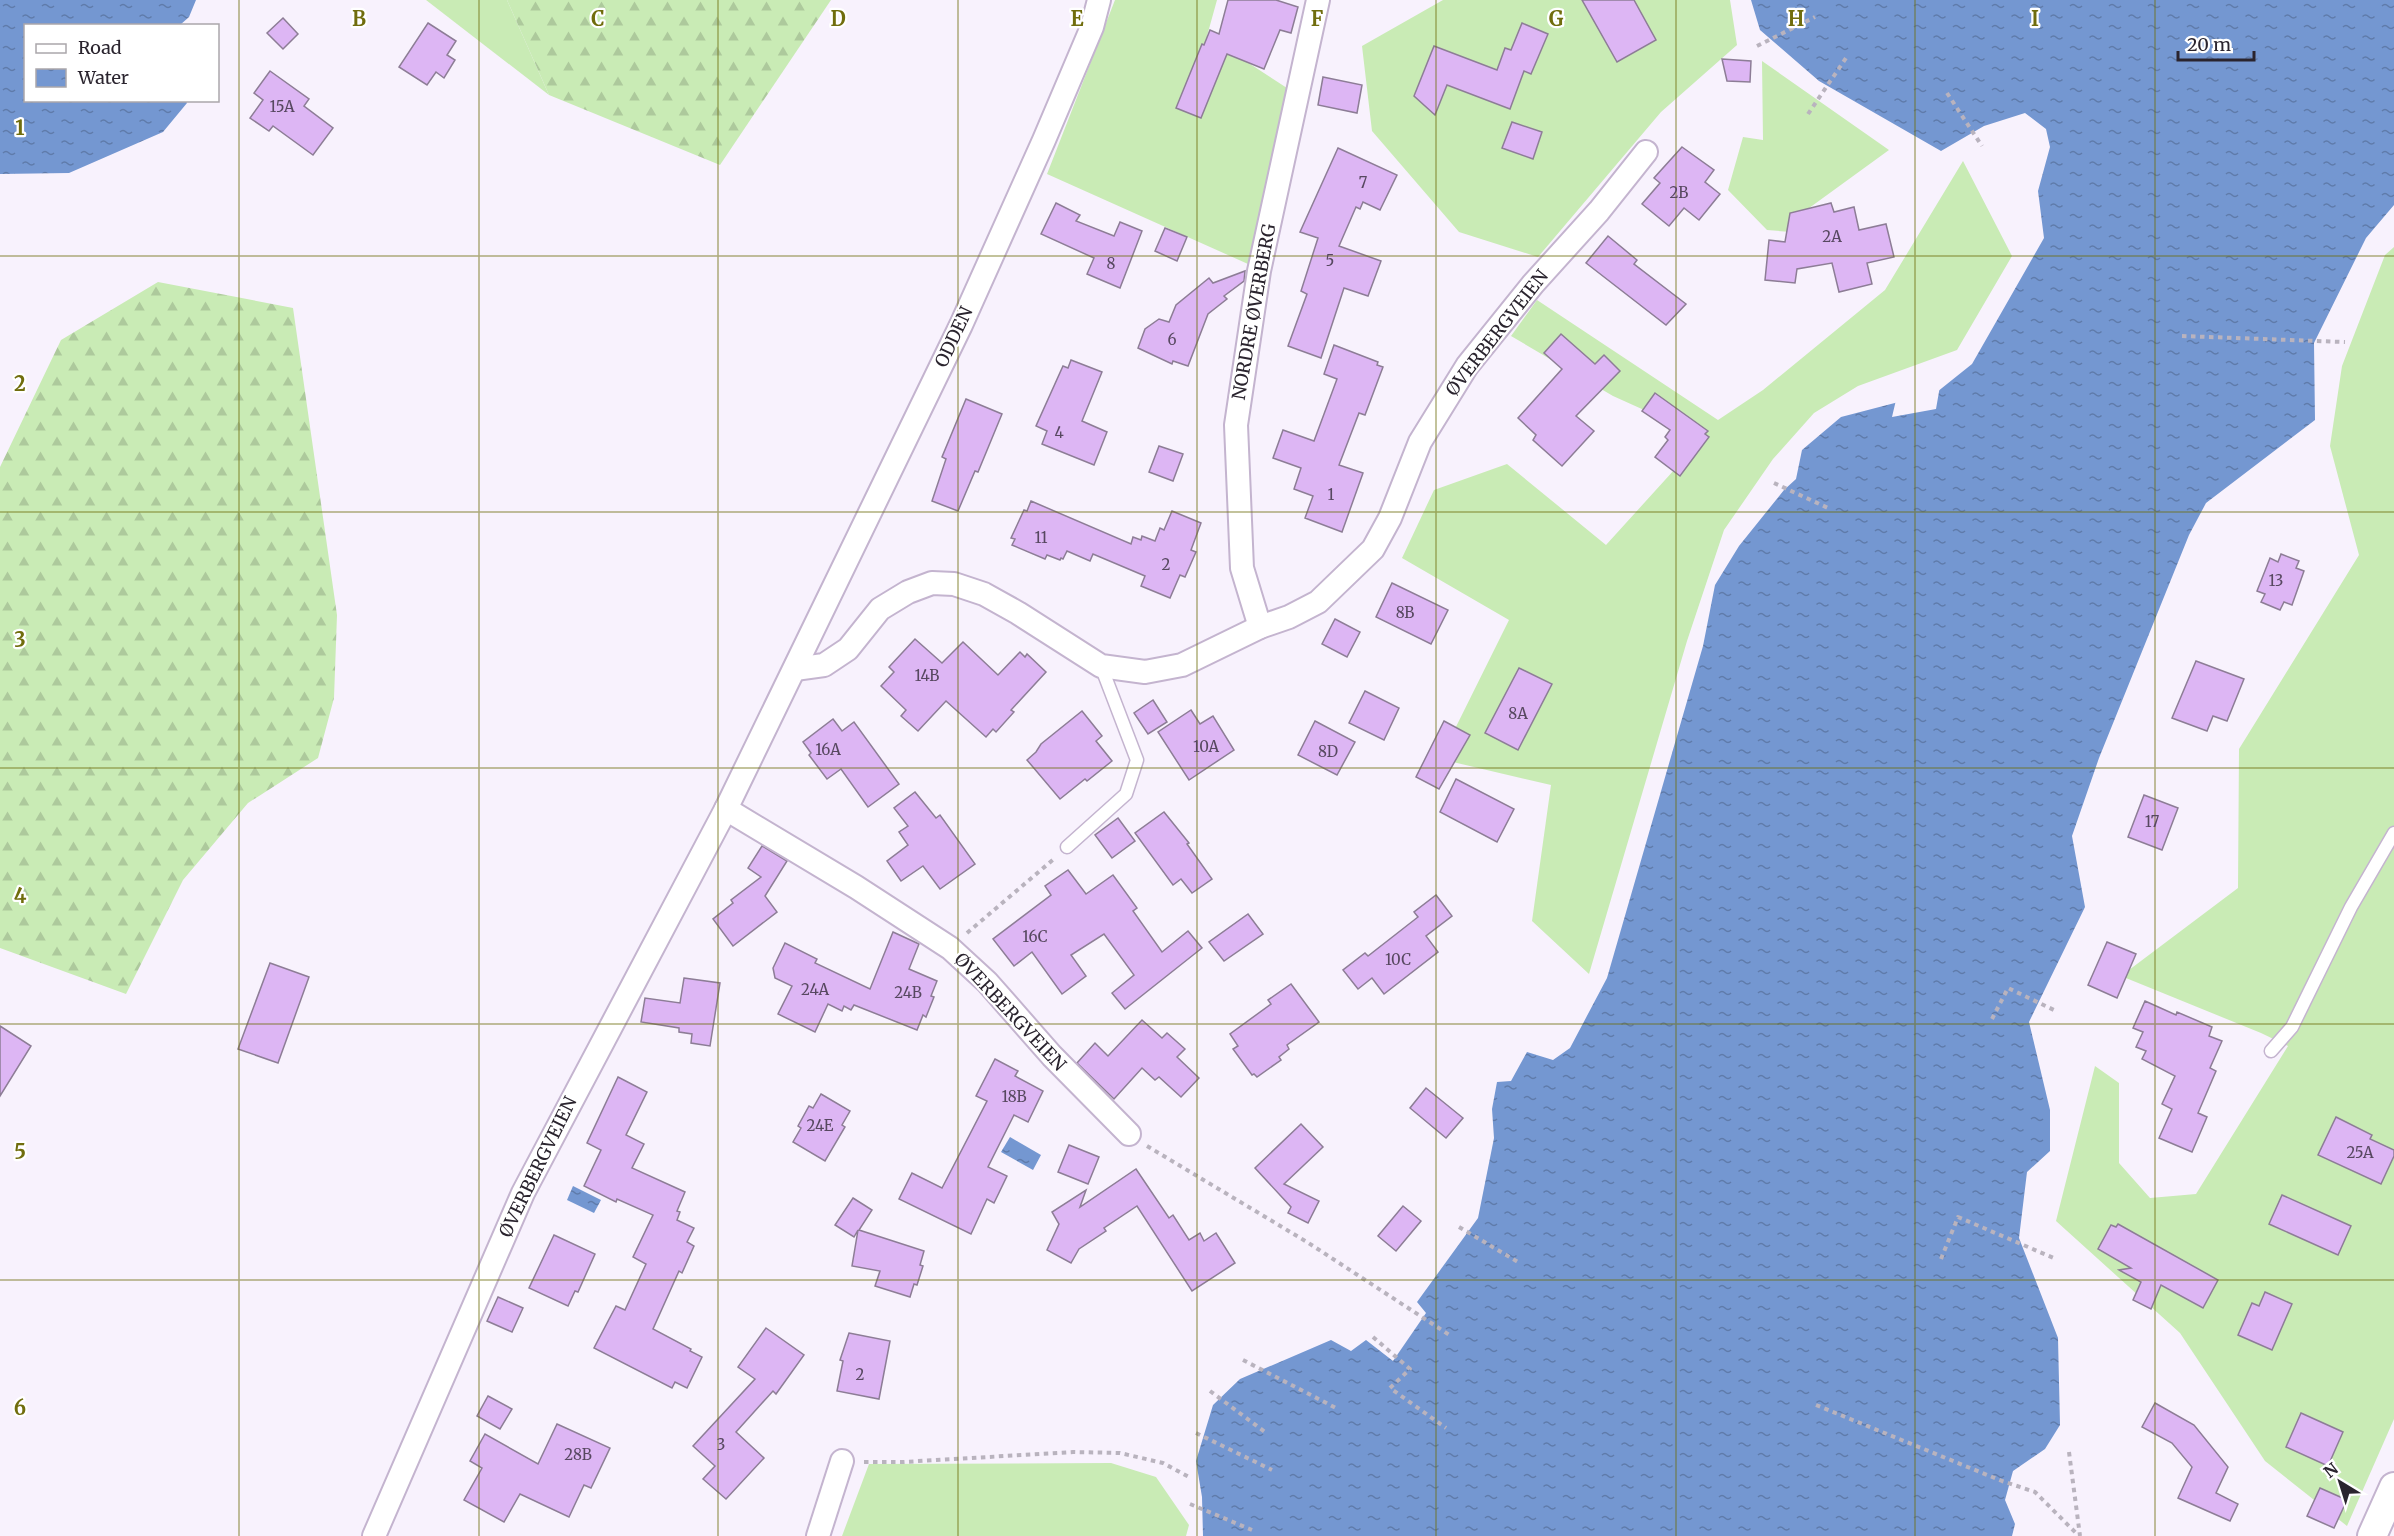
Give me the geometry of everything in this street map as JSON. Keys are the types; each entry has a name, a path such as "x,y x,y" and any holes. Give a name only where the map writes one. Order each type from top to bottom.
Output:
{"street":[{"name":"ODDEN","path":"795,669 961,325 1057,110 1092,27 1099,0"},
{"name":"NORDRE ØVERBERG","path":"1260,627 1242,567 1236,425 1259,271 1318,0"},
{"name":"ØVERBERGVEIEN","path":"374,1536 523,1193 726,809 795,669 824,665 848,649 880,609 908,592 932,583 954,584 984,594 1101,666 1145,672 1182,665 1318,602 1373,549 1390,518 1420,442 1467,366 1533,284 1599,211 1646,152"},
{"name":"ØVERBERGVEIEN","path":"726,809 856,887 950,948 987,982 1052,1056 1129,1134"},
{"path":"818,1536 842,1461"},
{"path":"2372,1536 2394,1487"}],"lane":[{"path":"1067,847 1126,794 1137,759 1101,666"},
{"path":"2271,1051 2292,1027 2351,907 2394,833"}],"path":[{"path":"1757,46 1815,17"},
{"path":"1808,114 1846,57"},
{"path":"1947,93 1982,146"},
{"path":"2182,336 2345,342"},
{"path":"1774,483 1828,508"},
{"path":"950,948 1067,847"},
{"path":"1992,1019 2008,988 2056,1011"},
{"path":"1129,1134 1307,1242 1452,1337 1413,1314"},
{"path":"1941,1259 1959,1217 2056,1259"},
{"path":"1459,1227 1518,1262"},
{"path":"1373,1337 1410,1369 1390,1388 1446,1428"},
{"path":"1243,1360 1336,1408"},
{"path":"1210,1391 1265,1432"},
{"path":"1816,1405 2002,1481 2035,1492 2079,1536"},
{"path":"1196,1433 1272,1470"},
{"path":"842,1461 903,1462 1073,1452 1120,1453 1163,1463 1189,1477"},
{"path":"2069,1452 2079,1536"},
{"path":"1190,1504 1252,1530"}],"green space":[{"path":"426,0 507,0 549,95"},
{"path":"507,0 831,0 720,165 549,95"},
{"path":"1115,0 1217,0 1207,36 1290,90 1248,264 1047,174"},
{"path":"1443,0 1730,0 1737,45 1661,112 1538,257 1459,232 1372,131 1362,46"},
{"path":"1762,61 1889,150 1805,211 1802,233 1767,230 1728,190 1743,137 1763,140"},
{"path":"1963,161 2012,256 1957,350 1858,386 1814,413 1773,459 1724,530 1687,641 1589,974 1532,921 1551,785 1440,759 1509,620 1402,558 1434,490 1507,464 1606,545 1704,437 1613,396 1511,336 1537,300 1718,420 1763,390 1885,290"},
{"path":"2394,247 2394,1419 2347,1526 2265,1461 2180,1333 2056,1221 2095,1066 2119,1083 2119,1163 2150,1198 2196,1194 2288,1046 2121,976 2238,888 2239,749 2359,555 2330,446 2342,366 2385,255"},
{"path":"158,282 293,308 337,615 334,698 318,758 248,803 183,880 126,994 0,948 0,467 61,340"},
{"path":"1111,1463 1156,1477 1189,1525 1186,1536 842,1536 869,1464"}],"water":[{"path":"0,0 196,0 189,17 181,24 24,24 24,102 187,103 163,132 69,173 0,174"},
{"path":"1751,0 2394,0 2394,205 2366,238 2314,343 2315,420 2206,503 2189,535 2099,758 2072,836 2085,907 2029,1022 2050,1110 2050,1151 2027,1172 2019,1238 2058,1338 2060,1425 2045,1449 2013,1471 2005,1500 2015,1524 2012,1536 1203,1536 1202,1497 1196,1461 1213,1405 1240,1379 1331,1340 1351,1351 1366,1340 1393,1361 1426,1313 1417,1302 1478,1218 1494,1138 1492,1109 1497,1082 1511,1081 1527,1052 1553,1060 1570,1048 1607,978 1703,646 1715,585 1739,546 1784,490 1796,479 1802,450 1841,417 1937,392 1972,364 2044,238 2038,191 2050,147 2046,129 2025,113 1984,126 1941,151 1819,81 1760,30"},
{"path":"1010,1137 1041,1155 1033,1170 1001,1152"},
{"path":"573,1186 601,1200 594,1213 567,1200"}],"pier":[{"path":"1940,386 1936,409 1892,417 1896,400"}],"building":[{"path":"1228,0 1276,0 1298,7 1291,33 1280,30 1264,69 1227,54 1201,118 1176,108 1210,30 1219,34"},
{"path":"1582,0 1634,0 1656,40 1617,62"},
{"path":"283,18 298,34 283,49 267,33"},
{"path":"428,23 456,41 447,55 455,60 444,78 436,72 427,85 399,67"},
{"path":"1522,23 1548,34 1531,74 1524,71 1510,109 1447,85 1435,115 1414,96 1434,46 1497,70 1505,48 1511,50"},
{"path":"1722,59 1751,61 1750,82 1727,81"},
{"path":"270,71 309,99 304,106 333,128 313,155 273,126 269,131 250,118 263,100 254,93"},
{"path":"1323,77 1362,85 1357,113 1318,105"},
{"path":"1512,122 1542,132 1533,159 1502,148"},
{"path":"1682,147 1714,170 1705,182 1720,194 1699,220 1684,208 1669,226 1642,204 1660,183 1654,178"},
{"path":"1338,148 1397,175 1380,210 1363,202 1360,209 1356,207 1339,246 1381,261 1368,296 1344,288 1321,358 1288,346 1307,294 1301,291 1318,238 1300,232"},
{"path":"1056,203 1080,215 1076,221 1114,236 1120,222 1142,231 1120,288 1087,274 1094,258 1041,234"},
{"path":"1831,203 1834,212 1854,207 1859,230 1886,224 1894,257 1867,263 1872,284 1839,292 1832,263 1797,269 1795,283 1765,280 1769,240 1785,242 1790,213"},
{"path":"1165,228 1187,237 1177,261 1155,251"},
{"path":"1608,236 1637,260 1634,264 1686,304 1666,325 1586,263"},
{"path":"1245,271 1244,281 1224,296 1227,299 1208,314 1188,366 1173,361 1172,364 1138,348 1145,329 1159,319 1169,322 1176,305 1209,278 1213,283"},
{"path":"1561,334 1595,364 1604,355 1620,371 1576,416 1594,431 1562,466 1533,440 1536,435 1518,418 1562,369 1544,353"},
{"path":"1334,345 1378,362 1377,365 1383,367 1365,415 1359,413 1339,465 1363,473 1342,532 1305,518 1313,496 1294,489 1301,468 1273,458 1283,430 1314,441 1337,379 1324,374"},
{"path":"1071,360 1102,372 1082,421 1107,432 1094,465 1042,444 1047,431 1036,426 1063,366 1068,368"},
{"path":"1655,393 1708,431 1705,434 1709,437 1680,476 1655,457 1668,440 1665,437 1670,430 1642,411"},
{"path":"966,399 1002,414 978,472 975,471 958,511 932,501 946,459 942,457"},
{"path":"1159,446 1183,454 1173,481 1149,472"},
{"path":"1031,501 1131,544 1133,537 1141,540 1142,536 1155,541 1160,528 1164,530 1172,511 1201,523 1191,550 1196,552 1185,577 1180,575 1170,598 1141,586 1145,576 1093,554 1090,561 1067,551 1063,559 1047,555 1045,559 1012,545 1015,539 1011,538 1024,510 1027,511"},
{"path":"2281,554 2299,561 2296,568 2304,571 2292,605 2284,602 2280,610 2261,602 2265,594 2257,591 2270,558 2278,562"},
{"path":"1392,583 1448,610 1431,644 1376,617"},
{"path":"1335,619 1360,632 1347,657 1322,644"},
{"path":"915,639 942,663 963,642 998,675 1020,652 1025,657 1027,654 1046,672 1011,710 1014,712 996,732 993,729 986,737 946,701 918,731 901,716 906,710 881,686 894,672 889,667"},
{"path":"2196,661 2244,679 2227,721 2213,716 2207,731 2172,718"},
{"path":"1519,668 1552,684 1518,750 1485,733"},
{"path":"1365,691 1399,708 1384,740 1349,723"},
{"path":"1153,700 1167,722 1148,734 1134,713"},
{"path":"1191,710 1200,724 1213,716 1234,750 1189,780 1158,732"},
{"path":"1082,711 1102,736 1096,741 1112,761 1060,799 1027,760 1041,744"},
{"path":"833,719 842,731 854,722 899,784 868,807 841,769 827,779 809,755 811,753 803,742"},
{"path":"1315,721 1355,742 1337,775 1298,755"},
{"path":"1444,721 1470,735 1439,789 1416,777"},
{"path":"1456,779 1514,809 1497,842 1440,812"},
{"path":"915,792 936,818 940,815 975,864 940,889 923,866 901,881 887,861 908,845 899,832 908,826 894,808"},
{"path":"2144,795 2178,808 2162,850 2128,837"},
{"path":"1164,812 1189,843 1187,844 1212,879 1192,893 1181,879 1173,885 1135,833"},
{"path":"1118,818 1135,841 1112,858 1095,835"},
{"path":"762,846 787,861 765,896 777,912 733,946 713,919 733,903 731,900 761,877 748,868"},
{"path":"1068,870 1086,894 1113,875 1137,908 1133,911 1162,952 1188,931 1202,948 1125,1009 1112,993 1134,975 1104,934 1071,955 1086,976 1062,994 1032,952 1014,966 993,939 1051,895 1045,886"},
{"path":"1436,895 1452,916 1426,936 1438,952 1384,994 1372,978 1358,989 1343,970 1365,953 1368,956 1418,917 1414,912"},
{"path":"1248,914 1263,934 1224,961 1209,942"},
{"path":"893,932 919,944 909,969 937,981 931,996 934,997 926,1017 923,1015 917,1030 854,1005 851,1010 844,1006 842,1011 828,1004 815,1032 778,1014 792,986 775,978 773,968 785,943 817,959 815,963 870,989"},
{"path":"2107,942 2136,954 2117,998 2088,985"},
{"path":"270,963 309,977 278,1063 238,1049"},
{"path":"684,978 720,983 710,1046 691,1043 692,1034 679,1032 679,1028 641,1022 645,998 680,1003"},
{"path":"1291,984 1319,1022 1287,1045 1289,1049 1279,1057 1281,1060 1257,1077 1252,1075 1233,1049 1238,1046 1230,1034 1271,1004 1268,1000"},
{"path":"2145,1001 2176,1015 2177,1012 2212,1027 2209,1036 2222,1041 2210,1068 2216,1071 2198,1113 2207,1117 2192,1152 2159,1138 2172,1109 2162,1104 2175,1076 2142,1059 2146,1051 2136,1047 2143,1032 2133,1028"},
{"path":"1142,1020 1162,1038 1167,1033 1185,1049 1177,1057 1199,1078 1181,1097 1159,1077 1155,1080 1142,1068 1114,1099 1077,1063 1095,1043 1108,1056"},
{"path":"0,1026 31,1046 0,1096"},
{"path":"995,1059 1018,1071 1015,1076 1043,1091 1028,1122 1014,1115 988,1167 1007,1176 994,1203 987,1199 971,1234 899,1199 912,1173 942,1188 987,1101 976,1096"},
{"path":"618,1077 647,1092 626,1135 644,1144 632,1168 685,1192 677,1211 680,1212 677,1220 694,1228 687,1242 694,1246 682,1273 679,1271 653,1329 702,1357 687,1388 675,1382 672,1388 594,1348 616,1306 625,1310 646,1264 633,1257 653,1215 617,1199 616,1202 584,1186 601,1150 587,1143"},
{"path":"1426,1088 1463,1118 1446,1138 1410,1108"},
{"path":"821,1094 850,1111 842,1125 845,1127 825,1161 793,1142 801,1128 798,1126 809,1106 813,1108"},
{"path":"2336,1117 2372,1135 2370,1139 2394,1150 2394,1156 2381,1184 2318,1155"},
{"path":"1301,1124 1323,1147 1284,1184 1319,1201 1308,1223 1288,1213 1291,1207 1255,1168"},
{"path":"1069,1145 1099,1157 1088,1184 1058,1172"},
{"path":"1136,1169 1169,1218 1173,1215 1189,1240 1200,1233 1204,1241 1216,1233 1235,1263 1192,1291 1137,1206 1104,1228 1106,1231 1079,1249 1071,1263 1047,1250 1059,1224 1052,1212 1086,1190 1080,1207"},
{"path":"2282,1195 2351,1226 2338,1255 2269,1224"},
{"path":"853,1198 872,1210 859,1230 924,1251 920,1265 923,1266 917,1285 914,1284 910,1297 875,1286 880,1271 852,1266 858,1230 854,1237 835,1225"},
{"path":"1403,1206 1421,1221 1396,1251 1378,1236"},
{"path":"2118,1224 2218,1280 2203,1308 2161,1285 2151,1309 2133,1300 2141,1282 2119,1270 2131,1268 2098,1249 2111,1225 2116,1227"},
{"path":"554,1235 595,1254 578,1292 575,1291 568,1306 529,1288"},
{"path":"2265,1292 2292,1304 2272,1350 2238,1335 2252,1303 2259,1306"},
{"path":"498,1297 523,1308 512,1332 487,1321"},
{"path":"766,1328 804,1355 776,1394 773,1391 736,1432 764,1458 726,1499 703,1479 715,1466 693,1446 755,1379 738,1367"},
{"path":"849,1333 890,1341 879,1399 837,1391 843,1361 840,1360"},
{"path":"488,1396 512,1409 500,1429 477,1416"},
{"path":"2155,1403 2194,1425 2228,1467 2216,1493 2238,1504 2230,1521 2178,1498 2192,1467 2172,1443 2142,1427"},
{"path":"2301,1413 2343,1432 2328,1466 2286,1447"},
{"path":"557,1424 610,1448 591,1488 584,1485 569,1517 520,1494 504,1522 464,1500 482,1468 470,1461 485,1434 538,1464"},
{"path":"2320,1488 2347,1500 2334,1528 2307,1516"}]}
